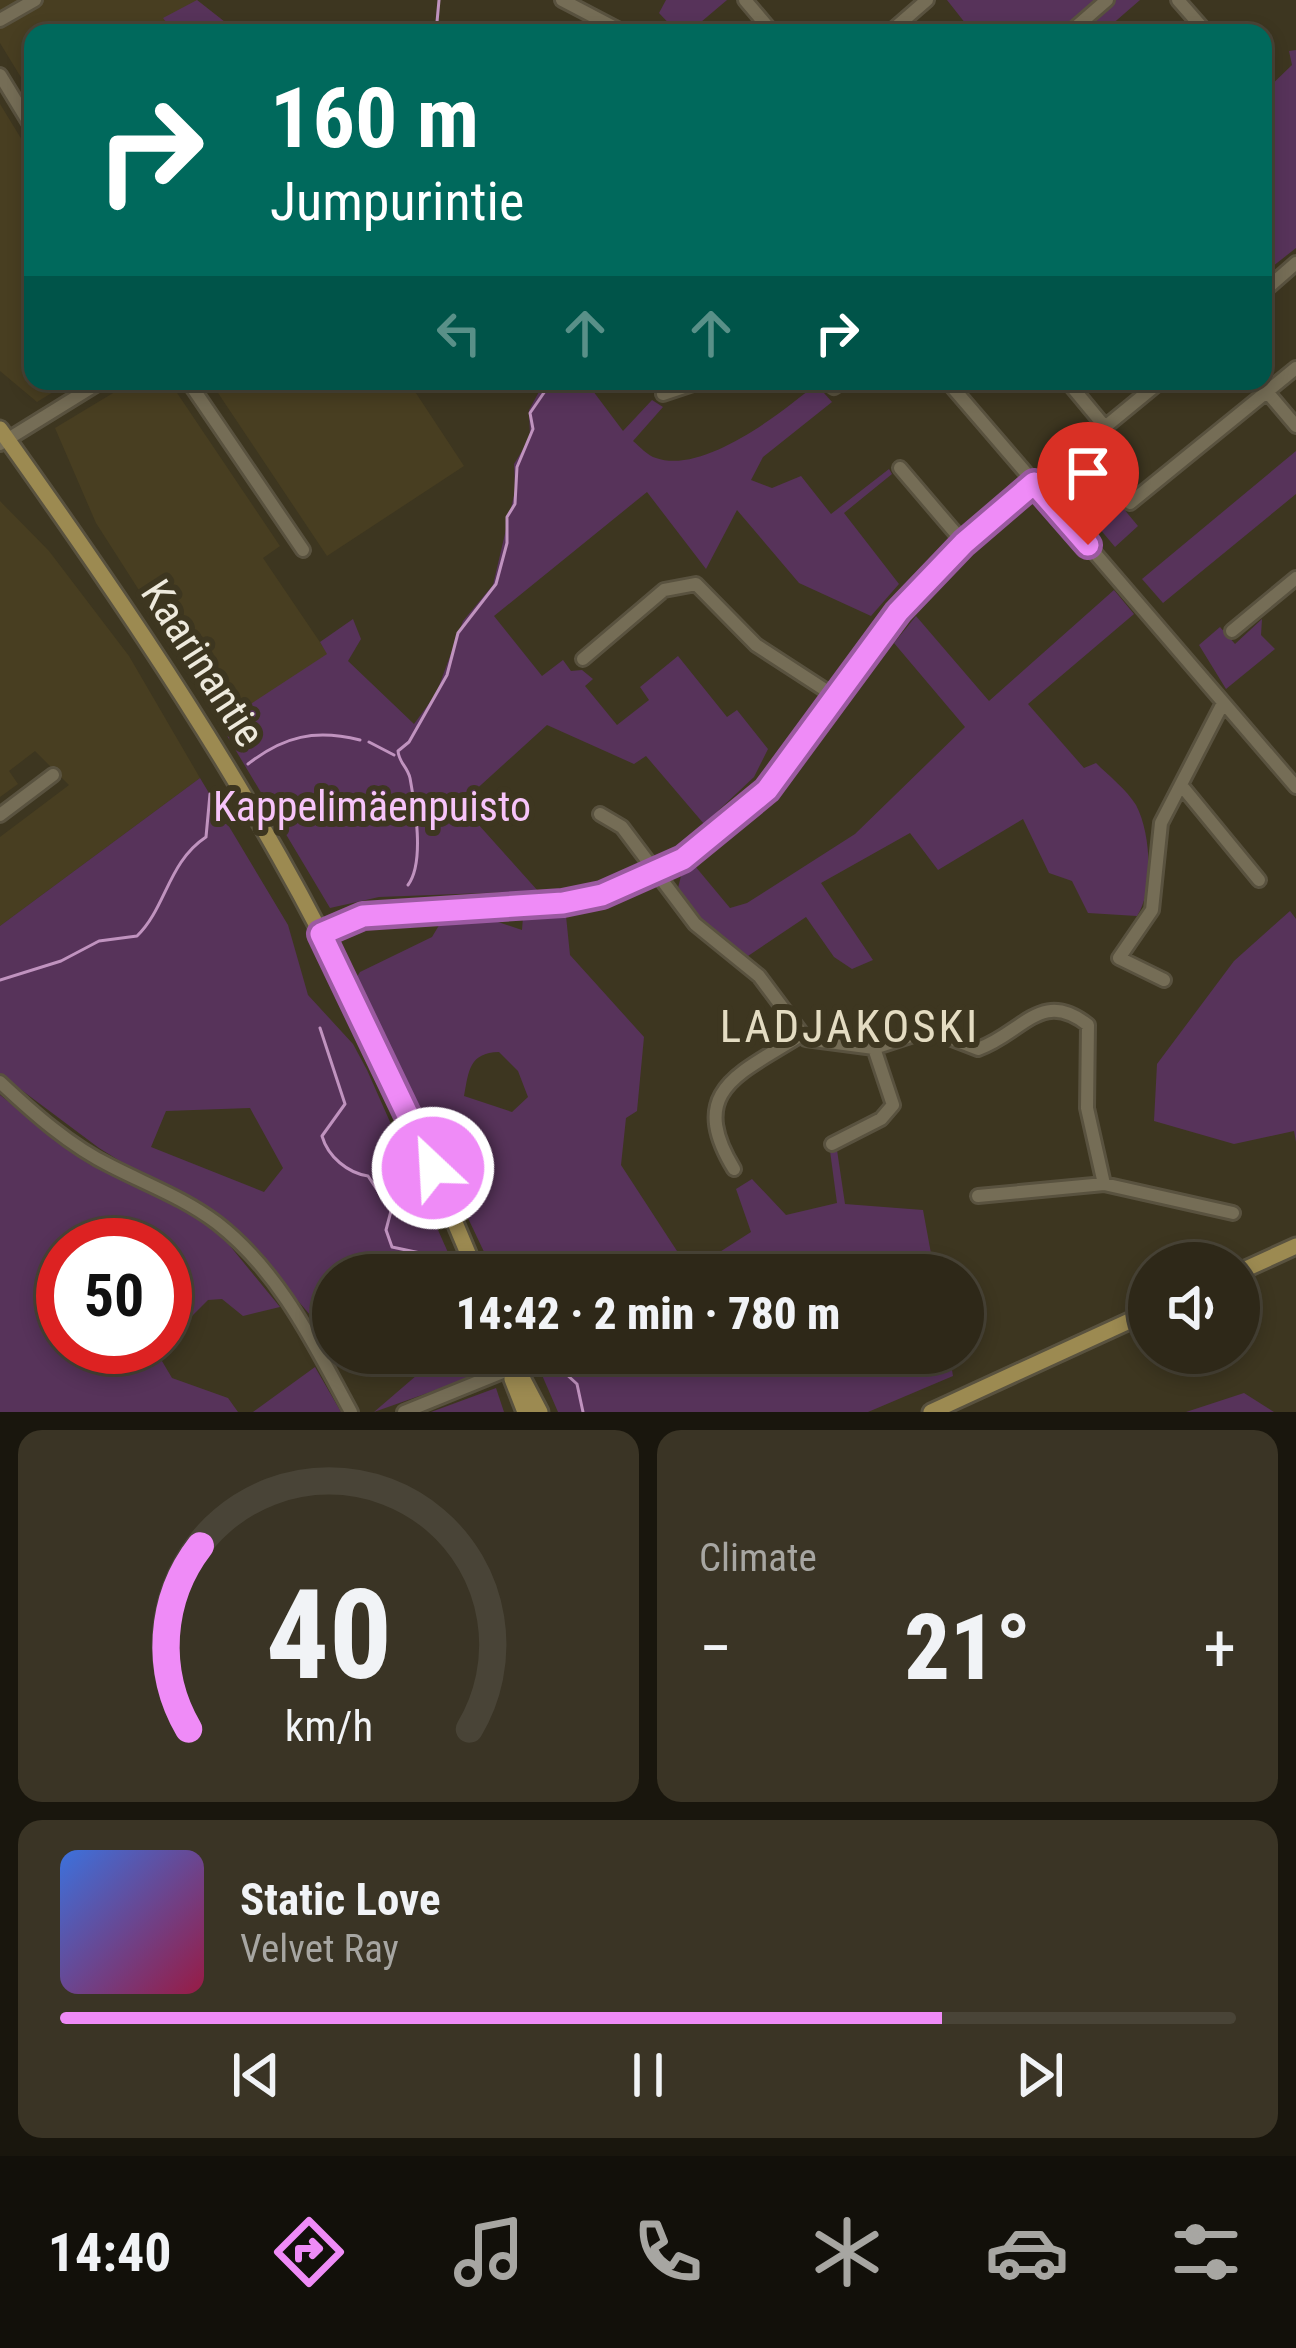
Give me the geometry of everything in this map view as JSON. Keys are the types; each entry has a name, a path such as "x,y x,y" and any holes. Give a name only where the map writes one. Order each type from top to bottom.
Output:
{"main road":[{"name":"Kaarinantie","path":"2,438 174,681 321,934 467,1254"},
{"path":"1260,1262 1296,1246"},
{"path":"931,1412 1128,1322"},
{"path":"512,1374 525,1412"},
{"path":"524,1374 540,1412"}],"street":[{"path":"0,20 35,0"},
{"path":"562,0 608,24"},
{"path":"745,0 765,24"},
{"path":"899,24 927,0"},
{"path":"1079,24 1107,0"},
{"path":"1178,0 1199,24"},
{"path":"0,75 24,114"},
{"path":"1272,284 1296,263"},
{"path":"2,438 86,390"},
{"path":"194,390 303,550"},
{"path":"663,394 675,390"},
{"path":"955,390 1296,788"},
{"path":"1074,390 1106,428"},
{"path":"321,934 363,916 563,903 655,867 749,808 787,766 889,622 964,543 1150,390"},
{"path":"1130,503 1257,390"},
{"path":"1265,390 1296,426"},
{"path":"900,468 964,543"},
{"path":"1232,631 1296,578"},
{"path":"583,659 664,590 686,582 712,595 756,645 836,697"},
{"path":"1164,980 1119,958 1153,910 1158,834 1223,703"},
{"path":"0,814 53,775"},
{"path":"1181,784 1259,880"},
{"path":"600,814 622,827 695,924 759,976 801,1035 820,1044 874,1048 920,1030 978,1049 1049,1009 1073,1012 1088,1025 1087,1108 1104,1184"},
{"path":"734,1169 712,1126 718,1096 740,1073 801,1035"},
{"path":"832,1144 881,1119 893,1105 874,1048"},
{"path":"0,1082 39,1118 107,1165 177,1196 220,1226 293,1306 351,1412"},
{"path":"978,1196 1104,1184 1233,1213"},
{"path":"404,1412 483,1374"}],"shaded area":[{"path":"0,0 197,0 228,24 24,24 24,82 0,43"},
{"path":"0,104 24,143 24,390 56,390 37,402 0,371"},
{"path":"118,390 175,390 280,546 263,558 328,654 224,723 96,523 55,428"},
{"path":"216,390 414,390 464,466 327,556"},
{"path":"0,501 49,551 129,656 200,778 0,926 0,837 69,785 35,751 9,771 18,784 0,797"}],"green space":[{"path":"197,0 228,24 167,24 163,18"},
{"path":"666,0 727,0 699,24 669,24 659,13"},
{"path":"947,0 1140,0 1112,24 966,24"},
{"path":"1296,50 1296,248 1272,267 1272,84 1292,65 1289,51"},
{"name":"Kappelimäenpuisto","path":"540,390 592,390 623,431 652,400 663,407 633,441 653,457 675,461 719,449 809,390 821,390 832,402 763,457 751,480 772,488 801,476 831,514 889,469 892,474 844,513 899,584 871,616 799,583 737,510 706,569 647,492 494,616 542,676 563,660 571,671 582,670 593,679 585,686 617,725 649,700 640,687 678,656 727,717 737,710 768,749 754,777 704,824 646,756 634,764 547,725 460,804 538,891 379,897 330,908 220,724 327,654 320,642 353,619 361,639 348,661 414,724 436,694 463,621 493,585 515,491 514,464 530,438 529,410"},
{"path":"1296,451 1296,494 1163,603 1142,579"},
{"path":"1118,502 1138,526 1115,547 1094,522"},
{"path":"1114,590 1134,614 1028,704 1084,768 1096,763 1136,805 1148,861 1146,892 1137,916 1088,913 1072,881 1049,873 1023,819 938,870 910,833 821,883 873,960 852,969 834,957 806,917 748,956 697,920 677,892 681,876 695,866 730,908 747,903 855,834 965,727 894,643 916,616 989,701"},
{"path":"1262,619 1261,635 1275,649 1226,689 1199,645 1220,627 1235,644"},
{"path":"200,778 288,925 308,995 353,1044 367,1070 449,1254 312,1254 312,1317 244,1238 99,1148 0,1074 0,926","holes":["250,1108 283,1168 264,1192 151,1147 166,1111"]},
{"path":"1290,911 1296,919 1296,1142 1294,1131 1234,1144 1154,1121 1157,1064 1234,961"},
{"path":"566,916 570,955 644,1037 637,1111 626,1118 621,1165 679,1254 485,1254 355,980 360,972 432,937 441,922 495,921 522,930 523,917","holes":["499,1052 518,1071 528,1097 512,1112 464,1096 469,1071 482,1056"]},
{"path":"0,1095 89,1164 212,1224 280,1307 243,1316 222,1299 208,1300 192,1316 192,1218 36,1218 36,1374 170,1374 228,1398 238,1412 0,1412"},
{"path":"837,1150 845,1204 923,1210 931,1254 717,1254 751,1232 736,1189 752,1179 786,1215 837,1203 830,1151"},
{"path":"312,1369 341,1412 253,1412"},
{"path":"417,1374 481,1374 374,1412"},
{"path":"542,1374 953,1376 868,1412 558,1412"},
{"path":"496,1388 504,1412 431,1412"},
{"path":"1244,1393 1274,1412 1186,1412"}],"waterway":[{"path":"437,24 439,0"},
{"path":"408,885 416,863 417,833 410,778 398,751 409,742 447,675 458,633 496,584 507,543 507,517 515,504 517,467 533,429 530,413 546,390"},
{"path":"248,764 301,737 360,740"},
{"path":"369,742 394,755"},
{"path":"0,980 61,961 99,941 137,936 183,859 206,837 210,794"},
{"path":"320,1028 345,1104 322,1136 325,1144 340,1163 368,1176 391,1211 386,1230 392,1247 425,1254"},
{"path":"566,1374 577,1384 583,1412"}],"district":[{"name":"LADJAKOSKI","path":"850,1026"}],"route":[{"path":"433,1168 321,934 363,916 563,903 602,895 683,859 767,790 917,590 1034,483 1088,545"}]}
